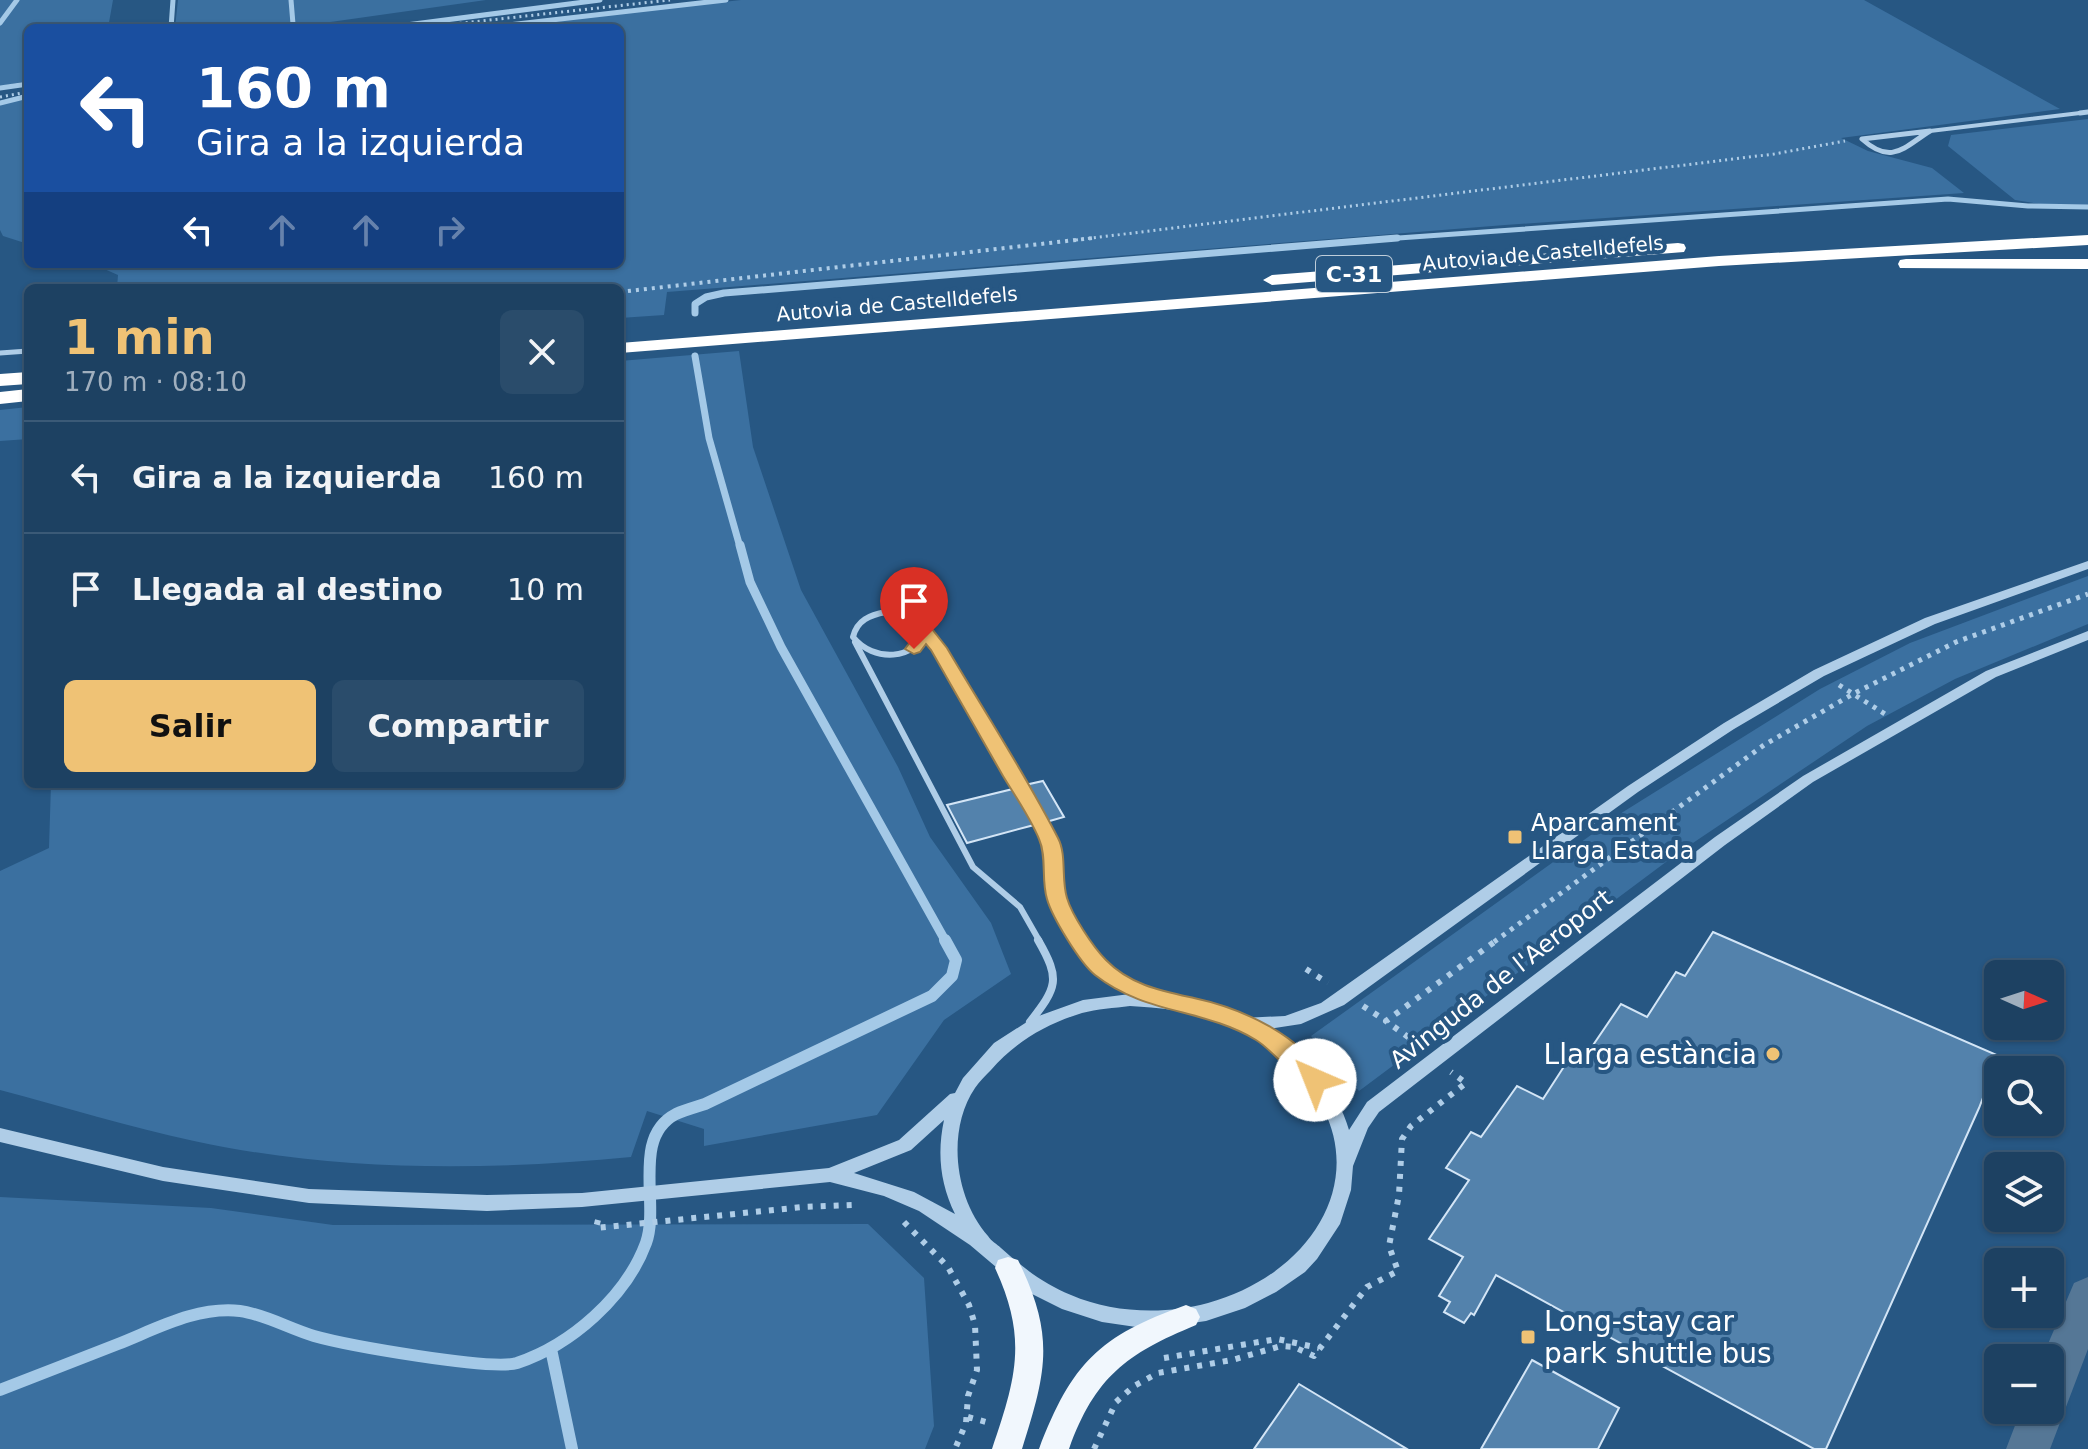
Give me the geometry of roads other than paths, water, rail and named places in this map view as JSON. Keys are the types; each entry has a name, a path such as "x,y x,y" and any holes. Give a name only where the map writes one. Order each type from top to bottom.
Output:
{"highway":[{"name":"Autovia de Castelldefels","path":"624,331 1708,246 2088,226"},
{"name":"Autovia de Castelldefels","path":"624,348 1862,250 2088,240"},
{"path":"1588,273 1876,264 2088,264"},
{"path":"0,380 24,378"},
{"path":"0,398 24,395"}],"main road":[{"path":"1007,1449 1028,1378 1032,1346 1030,1317 1008,1268"},
{"path":"1054,1449 1074,1399 1090,1373 1109,1353 1142,1334 1186,1317"}],"street":[{"path":"2080,113 2088,112"},
{"path":"1930,131 1919,136 1905,150 1895,152 1871,147 1862,139 1930,131"},
{"path":"0,1135 163,1174 309,1196 487,1203 582,1200 830,1175 905,1145 964,1091 998,1049 1023,1031 1055,1015 1089,1005 1125,1000 1195,1006 1230,1017 1286,1025 1302,1021 1338,1001 1633,789 1729,726 1819,673 1930,621 2088,565"},
{"name":"Avinguda de l'Aeroport","path":"1345,1169 1360,1125 1373,1107 1720,841 1808,779 1901,724 1991,674 2088,635"},
{"path":"830,1175 868,1182 906,1195 980,1240 1008,1268 1038,1289 1078,1306 1123,1317 1186,1317 1244,1301 1278,1283 1308,1257 1329,1229 1340,1199 1345,1169 1342,1137 1331,1106 1315,1080 1288,1052 1265,1035 1230,1017"},
{"path":"964,1091 953,1118 948,1147 951,1181 963,1212 980,1240"}],"lane":[{"path":"1930,131 2080,113"},
{"path":"0,353 24,351"},
{"path":"1023,1031 1052,994 1055,984 1051,963 1020,907 973,867 855,642 853,632 858,623 867,617 886,612 906,613 924,624 926,633 938,648 1051,842 1057,899 1087,953 1117,980 1160,1001"},
{"path":"855,642 872,653 894,654 914,649 926,633"}],"waterway":[{"path":"0,23 17,0"},
{"path":"171,24 173,0"},
{"path":"291,0 293,24"},
{"path":"414,24 600,0"},
{"path":"516,24 726,0"},
{"path":"0,88 24,85"},
{"path":"0,103 24,97"},
{"path":"1389,239 1948,199 2028,206 2088,207"},
{"path":"1389,239 1397,238"},
{"path":"695,313 695,304 706,297 724,293 1389,239"},
{"path":"1370,240 1389,239"},
{"path":"695,356 709,438 740,547"},
{"path":"740,545 750,582 781,647 946,942"},
{"path":"0,1390 177,1320 224,1310 258,1315 331,1340 418,1356 502,1365 537,1355 594,1316 611,1300 637,1263 649,1227 650,1155 654,1138 662,1125 676,1114 705,1104 932,996 952,976 956,960 945,940"},
{"path":"2064,1357 2088,1295"},
{"path":"551,1349 572,1449"},
{"path":"2028,1449 2038,1424"}],"place":[{"name":"Aparcament Llarga Estada","path":"1515,837"},
{"name":"Llarga estància","path":"1773,1054"},
{"name":"Long-stay car park shuttle bus","path":"1528,1337"}]}
